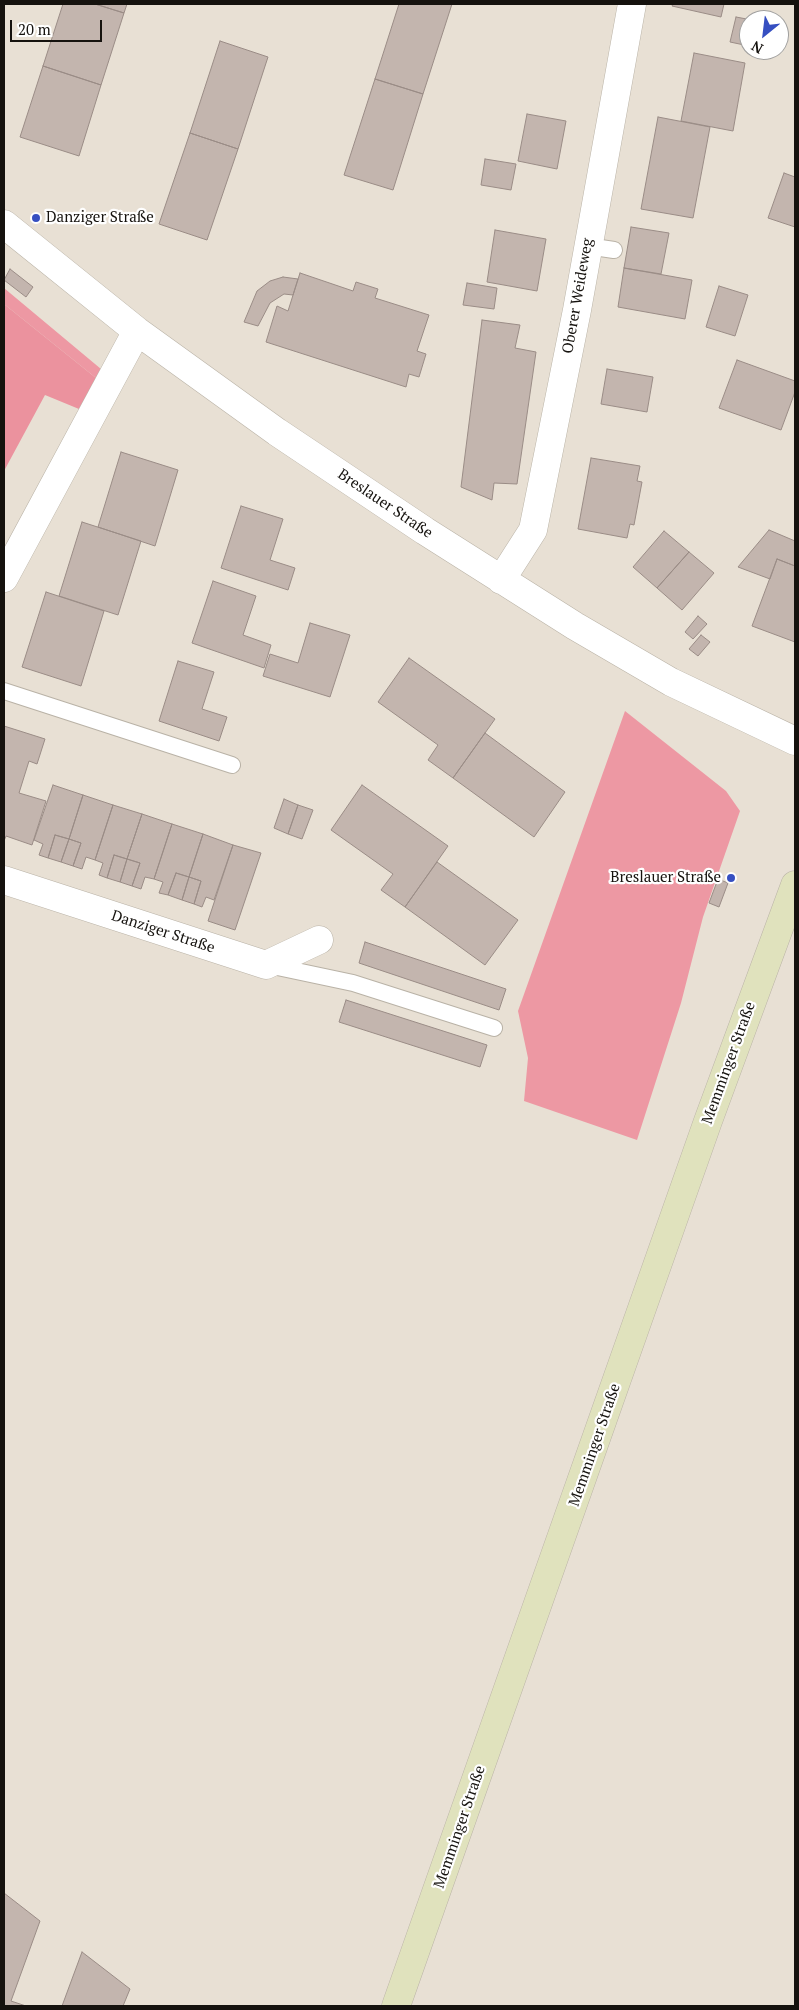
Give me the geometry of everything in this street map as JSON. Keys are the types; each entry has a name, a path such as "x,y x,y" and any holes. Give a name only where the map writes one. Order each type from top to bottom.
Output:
{"main road":[{"name":"Memminger Straße","path":"396,2006 708,1122 795,885"}],"street":[{"name":"Oberer Weideweg","path":"501,580 534,530 632,4"},
{"name":"Breslauer Straße","path":"4,224 137,331 276,432 501,580 672,682 795,741"},
{"path":"4,578 137,331"},
{"name":"Danziger Straße","path":"4,880 266,965"},
{"path":"266,965 319,940"}],"lane":[{"path":"587,246 614,250"},
{"path":"4,691 232,765"},
{"path":"266,965 353,983 494,1028"}],"shaded area":[{"path":"4,288 101,369 96,378 4,304"},
{"path":"4,304 96,378 79,409 45,395 4,471"},
{"path":"625,711 726,791 740,811 703,917 681,1003 637,1140 524,1101 528,1058 518,1011"}],"building":[{"path":"63,4 95,4 124,13 101,85 43,66"},
{"path":"95,4 127,4 124,13"},
{"path":"399,4 452,4 423,94 375,79"},
{"path":"673,4 724,4 721,17 672,6"},
{"path":"736,17 739,18 739,44 730,42"},
{"path":"220,41 268,57 238,149 190,133"},
{"path":"694,53 745,63 733,131 681,121"},
{"path":"43,66 101,85 79,156 20,137"},
{"path":"375,79 423,94 393,190 344,175"},
{"path":"527,114 566,121 557,169 518,161"},
{"path":"658,117 710,127 693,218 641,209"},
{"path":"190,133 238,149 207,240 159,224"},
{"path":"485,159 516,164 511,190 481,185"},
{"path":"784,173 795,177 795,227 768,218"},
{"path":"631,227 669,233 661,274 624,268"},
{"path":"495,230 546,239 537,291 487,282"},
{"path":"624,268 692,280 685,319 618,307"},
{"path":"10,269 33,287 26,297 4,280"},
{"path":"300,273 353,291 356,282 378,289 375,298 429,315 417,351 426,354 419,377 409,374 406,387 266,342 277,306 288,311"},
{"path":"283,277 298,279 293,295 284,294 270,303 258,326 244,322 257,291 270,281"},
{"path":"467,283 497,288 494,309 463,305"},
{"path":"719,286 748,295 735,336 706,327"},
{"path":"482,320 520,325 515,348 536,352 517,484 494,483 492,500 461,487"},
{"path":"737,360 795,381 795,392 781,430 719,408"},
{"path":"607,369 653,377 647,412 601,404"},
{"path":"121,452 178,470 155,546 98,527"},
{"path":"591,458 640,466 637,481 642,482 634,525 630,524 627,538 578,529"},
{"path":"241,506 283,519 270,560 295,568 288,590 221,568"},
{"path":"82,522 141,541 118,615 59,596"},
{"path":"769,530 795,541 795,566 777,559 770,579 738,567"},
{"path":"664,531 689,552 657,588 633,567"},
{"path":"689,552 714,573 682,610 657,588"},
{"path":"777,559 795,566 795,642 752,626"},
{"path":"213,581 256,596 243,635 271,645 264,668 192,643"},
{"path":"46,592 104,611 81,686 22,667"},
{"path":"698,616 707,624 693,639 685,632"},
{"path":"310,623 350,635 330,697 263,676 270,654 298,663"},
{"path":"701,635 710,642 698,656 689,649"},
{"path":"409,658 495,719 453,778 428,760 438,745 378,702"},
{"path":"178,661 214,672 202,709 227,717 219,741 159,721"},
{"path":"4,726 45,739 37,764 29,761 19,793 46,801 32,845 6,836 4,841"},
{"path":"485,733 565,792 534,837 453,778"},
{"path":"53,785 83,795 69,839 55,835 48,858 39,855 43,844 34,840"},
{"path":"362,785 448,846 405,907 381,890 393,874 331,830"},
{"path":"83,795 113,805 95,860 86,857 82,869 73,866 81,843 69,839"},
{"path":"284,799 298,805 288,834 274,828"},
{"path":"113,805 142,814 127,859 114,855 107,878 99,875 103,863 95,860"},
{"path":"298,805 313,810 302,839 288,834"},
{"path":"142,814 172,824 154,879 145,877 141,889 132,886 140,863 127,859"},
{"path":"172,824 203,834 189,877 176,873 168,895 159,893 163,882 154,879"},
{"path":"203,834 233,845 214,900 206,897 202,907 194,904 201,881 189,877"},
{"path":"55,835 69,839 61,862 48,858"},
{"path":"69,839 81,843 73,866 61,862"},
{"path":"233,845 261,853 235,930 208,921"},
{"path":"114,855 127,859 120,882 107,878"},
{"path":"127,859 140,863 132,886 120,882"},
{"path":"437,862 518,920 485,965 405,907"},
{"path":"176,873 189,877 182,900 168,895"},
{"path":"189,877 201,881 194,904 182,900"},
{"path":"718,879 728,883 719,907 709,903"},
{"path":"365,942 506,989 499,1010 359,963"},
{"path":"346,1000 487,1045 480,1067 339,1022"},
{"path":"4,1893 40,1921 11,2001 26,2006 4,2006"},
{"path":"82,1952 130,1989 123,2006 62,2006"}],"place":[{"name":"Danziger Straße","path":"36,218"},
{"name":"Breslauer Straße","path":"731,878"}]}
